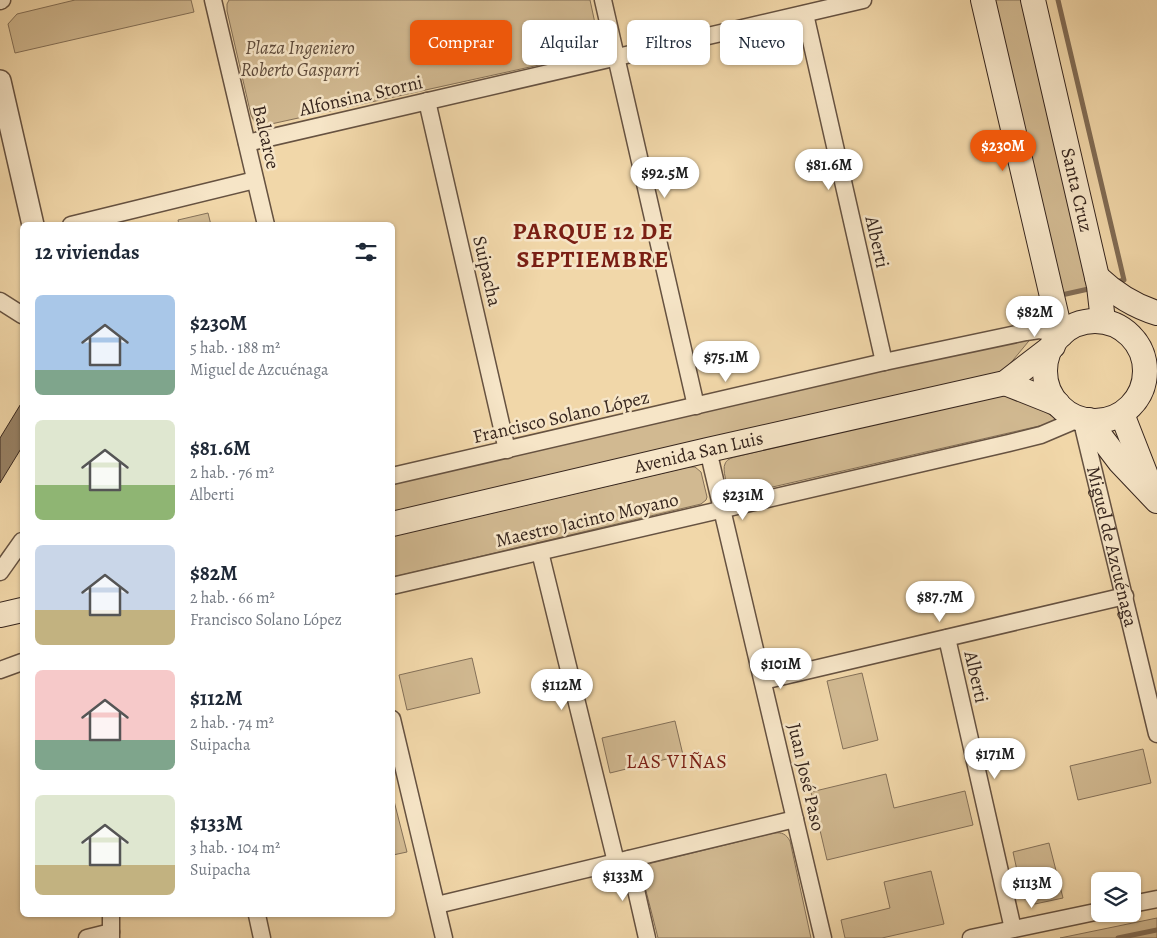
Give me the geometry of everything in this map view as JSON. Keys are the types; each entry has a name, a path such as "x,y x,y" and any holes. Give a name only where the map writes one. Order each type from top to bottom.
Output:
{"main road":[{"path":"983,0 1057,341 1048,355 1045,372 1049,389 1058,404"},
{"name":"Santa Cruz","path":"1033,0 1099,286 1103,321"},
{"path":"1096,277 1115,293 1157,313"},
{"path":"1005,383 1058,404 1072,415 1084,419 1106,420 1122,414 1135,402 1143,387 1149,350 1119,327 1103,321"},
{"name":"Avenida San Luis","path":"395,523 1005,383 1057,341 1069,328 1085,322 1103,321"},
{"path":"1122,414 1157,501"},
{"path":"1084,419 1120,462 1157,501"},
{"path":"0,615 20,610"}],"street":[{"name":"Balcarce","path":"213,0 265,222"},
{"path":"603,0 608,20"},
{"name":"Alfonsina Storni","path":"617,57 863,0"},
{"name":"Alberti","path":"805,14 884,362"},
{"path":"617,61 696,406"},
{"name":"Alfonsina Storni","path":"246,143 582,65"},
{"path":"0,81 32,222"},
{"name":"Suipacha","path":"427,101 507,450"},
{"path":"83,222 255,180"},
{"path":"0,301 20,314"},
{"name":"Francisco Solano López","path":"395,475 884,362 1026,332 1039,330 1057,341"},
{"name":"Maestro Jacinto Moyano","path":"395,585 1025,439 1084,419"},
{"name":"Miguel de Azcuénaga","path":"1084,419 1157,734"},
{"name":"Juan José Paso","path":"708,450 823,938"},
{"path":"0,572 20,544"},
{"path":"540,552 622,861 647,938"},
{"path":"763,681 1124,596"},
{"name":"Alberti","path":"946,638 1014,929"},
{"path":"0,670 20,664"},
{"path":"395,743 398,767 437,905 444,938"},
{"path":"437,905 795,819"},
{"path":"1141,902 1157,899"},
{"path":"971,938 1091,913"},
{"path":"87,938 111,935 111,917"},
{"path":"257,917 262,938"}],"green space":[{"path":"75,0 191,0 194,12 15,53 8,24 17,14"},
{"name":"Plaza Ingeniero Roberto Gasparri","path":"229,0 590,0 594,20 522,20 522,65 539,65 262,126 255,123 251,115 227,4"},
{"path":"993,0 1024,0 1090,288 1062,295"},
{"path":"208,213 210,222 178,222 178,220"},
{"path":"1033,336 1004,371 395,512 395,483"},
{"path":"1010,392 1061,421 742,494 736,494 729,489 724,466 726,461 733,457"},
{"path":"689,467 695,467 701,472 707,497 701,504 395,577 395,536"},
{"path":"472,658 480,693 407,710 399,675"},
{"path":"862,673 878,740 843,749 827,681"},
{"path":"675,721 683,755 610,773 602,738"},
{"path":"1143,749 1151,783 1078,800 1070,766"},
{"path":"886,774 894,808 965,791 973,825 827,860 811,792"},
{"path":"395,805 407,852 395,855"},
{"path":"774,833 784,834 790,841 811,938 658,938 642,875 645,867 652,863"},
{"path":"1049,843 1063,898 1035,904 1023,898 1013,852"},
{"path":"931,871 944,924 882,938 845,938 841,920 890,908 884,882"},
{"path":"1157,918 1157,938 1060,938 1141,922"}],"building":[{"path":"20,405 20,450 0,483 0,438"}],"waterway":[{"path":"1058,0 1124,280 1116,282"},
{"path":"1057,296 1093,288"},
{"path":"1118,938 1157,930"}],"district":[{"name":"PARQUE 12 DE SEPTIEMBRE","path":"593,245"},
{"name":"LAS VIÑAS","path":"677,761"}]}
